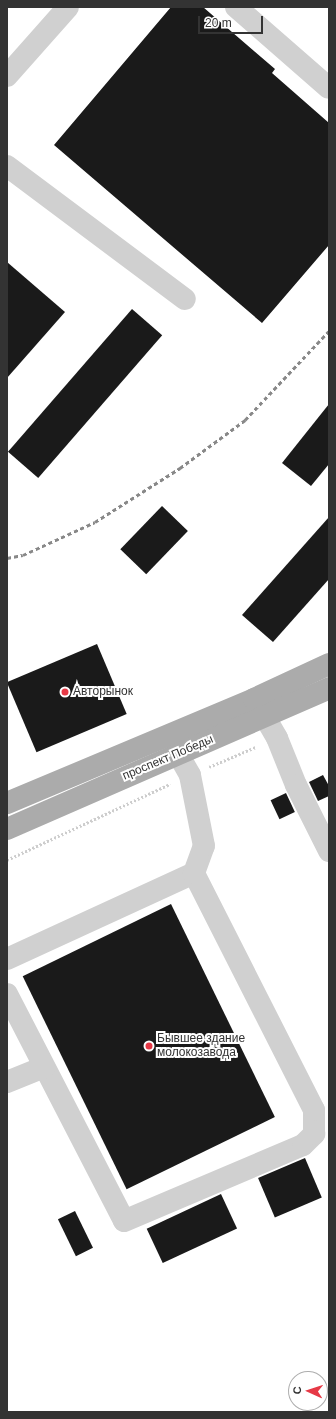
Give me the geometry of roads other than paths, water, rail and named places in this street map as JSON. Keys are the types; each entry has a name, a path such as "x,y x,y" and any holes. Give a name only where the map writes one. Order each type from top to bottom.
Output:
{"main road":[{"name":"проспект Победы","path":"260,708 329,664"},
{"name":"проспект Победы","path":"7,803 172,744 260,708 329,688"},
{"name":"проспект Победы","path":"7,829 172,744"}],"lane":[{"path":"7,76 68,7"},
{"path":"236,7 329,88"},
{"path":"7,166 185,300"},
{"path":"260,708 321,812 329,851"},
{"path":"7,959 194,873 204,846 190,775 172,744"},
{"path":"7,994 124,1222 303,1145 314,1134 314,1110 194,873"},
{"path":"7,1082 44,1067"}],"railway":[{"path":"7,558 23,555 95,522 180,468 245,420 329,331"}],"place":[{"name":"Авторынок","path":"65,692"},
{"name":"Бывшее здание молокозавода","path":"149,1046"}]}
